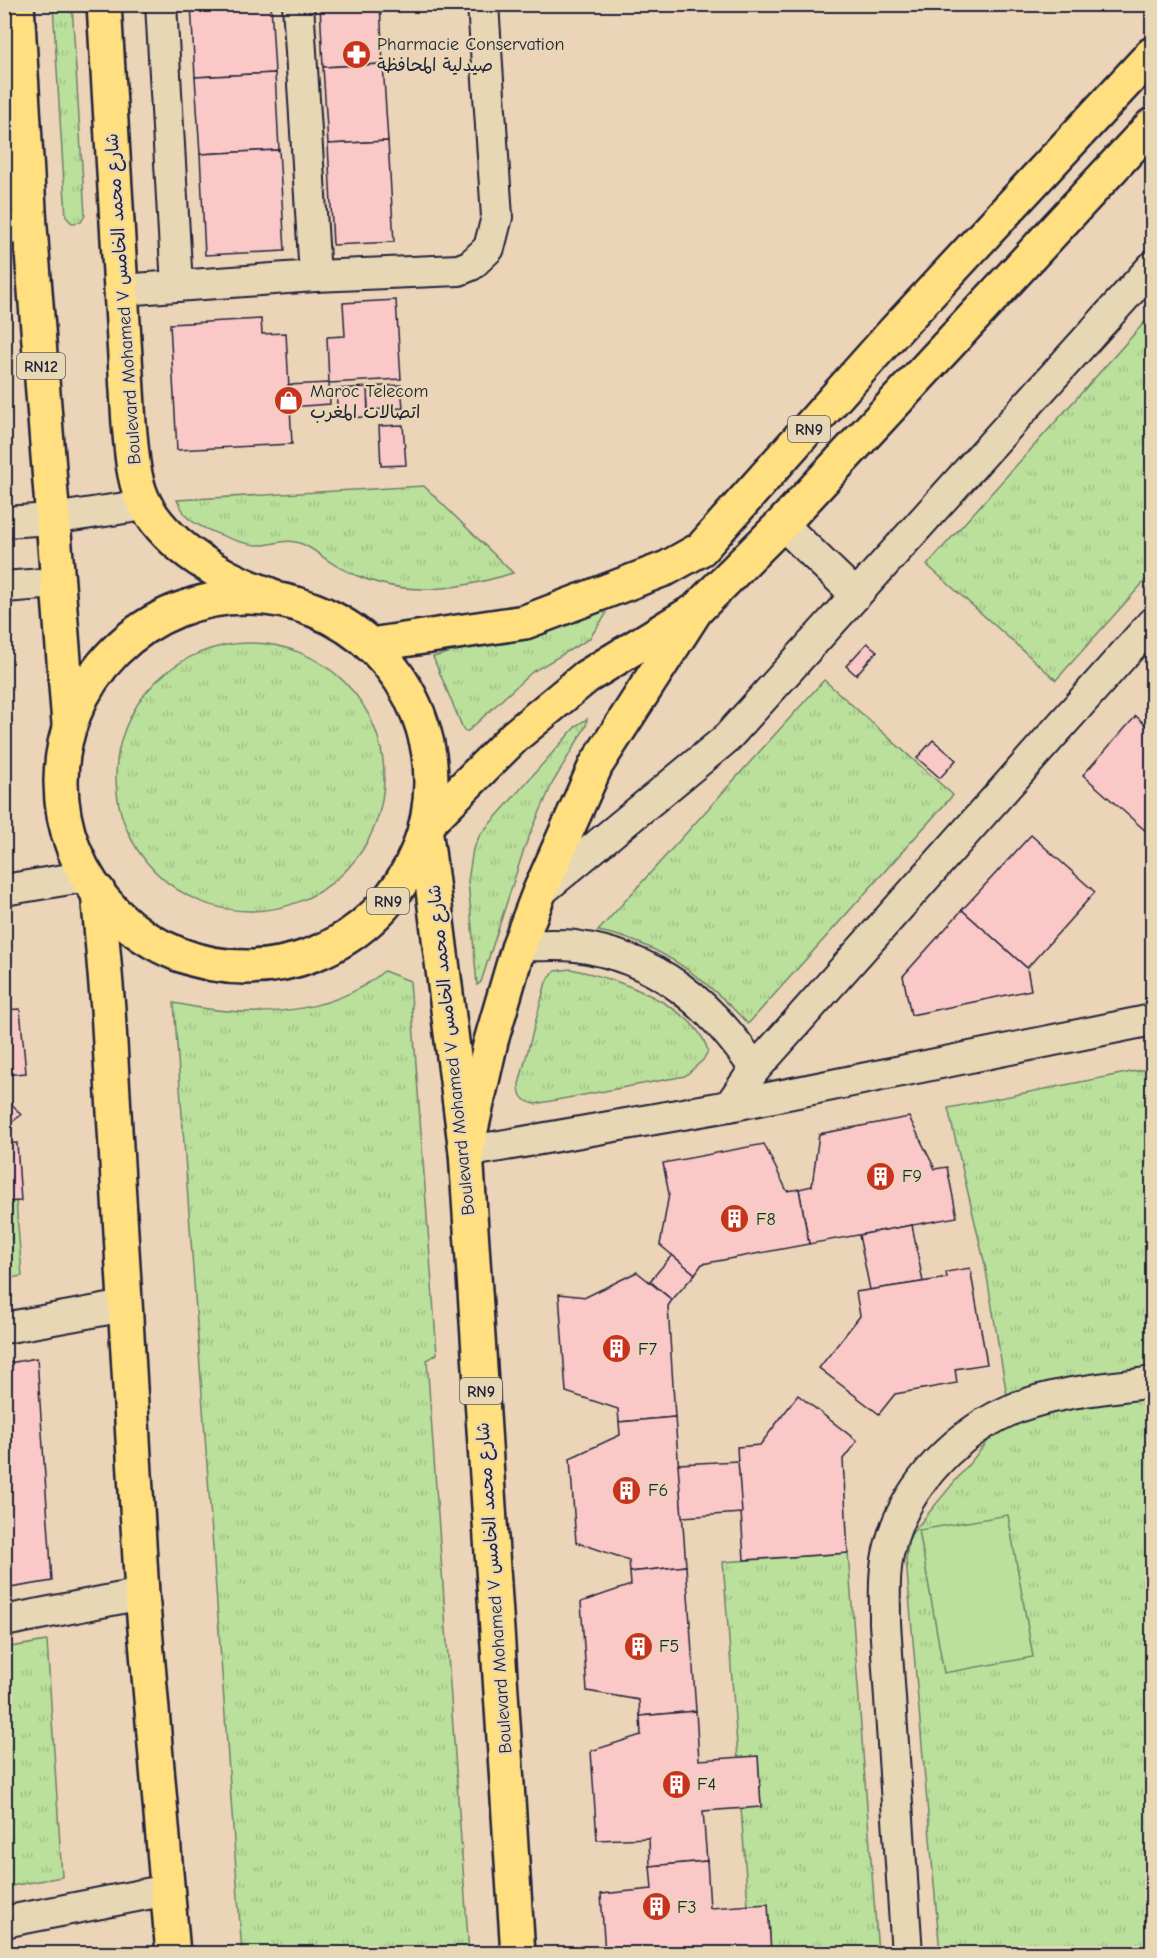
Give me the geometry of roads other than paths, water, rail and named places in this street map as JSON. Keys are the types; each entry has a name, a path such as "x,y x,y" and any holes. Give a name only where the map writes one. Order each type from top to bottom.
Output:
{"main road":[{"name":"RN12","path":"16,4 17,228 52,519 70,727"},
{"name":"Boulevard Mohamed V شارع محمد الخامس","path":"104,4 121,290 135,474 145,505 166,533 222,573 246,586 305,607"},
{"name":"RN9","path":"370,645 525,622 667,568 701,549 892,334 1152,54"},
{"name":"RN9","path":"426,827 515,736 586,677 696,610 782,524 1152,125"},
{"name":"RN9","path":"232,598 262,598 305,607 334,620 370,645 392,669 410,697 426,737 432,781 426,827 410,870 375,915 353,933 329,948 274,964 232,966 203,962 176,952 139,932 117,913 93,884 73,846 63,803 63,759 70,727 81,700 105,663 125,642 162,618 204,603 232,598"},
{"path":"466,1152 491,1041 519,945 539,893 596,765 696,610"},
{"name":"Boulevard Mohamed V شارع محمد الخامس","path":"426,827 466,1152 518,1953"},
{"name":"RN9","path":"93,884 108,1009 142,1594 173,1953"}],"street":[{"path":"161,4 177,286"},
{"path":"298,4 315,276"},
{"path":"121,290 315,276 459,270 471,265 489,248 497,217 483,4"},
{"path":"539,893 726,739 1152,267"},
{"path":"4,522 52,519 145,505"},
{"path":"782,524 856,596"},
{"path":"4,587 56,583"},
{"path":"729,1106 755,1069 1152,623"},
{"path":"4,890 93,884"},
{"path":"519,945 574,946 610,953 644,965 676,984 705,1006 732,1036 755,1069"},
{"path":"466,1152 729,1106 1152,1020"},
{"path":"4,1328 125,1306"},
{"path":"907,1953 885,1623 885,1580 889,1548 897,1521 914,1492 936,1464 984,1423 1019,1407 1053,1397 1152,1382"},
{"path":"4,1622 142,1594"},
{"path":"4,1922 167,1890"}],"place":[{"name":"Pharmacie Conservation صيدلية المحافظة","path":"356,54"},
{"name":"Maroc Telecom اتصالات المغرب","path":"289,401"},
{"name":"F9","path":"881,1176"},
{"name":"F8","path":"735,1219"},
{"name":"F7","path":"617,1349"},
{"name":"F6","path":"627,1490"},
{"name":"F5","path":"638,1646"},
{"name":"F4","path":"676,1784"},
{"name":"F3","path":"656,1907"}]}
